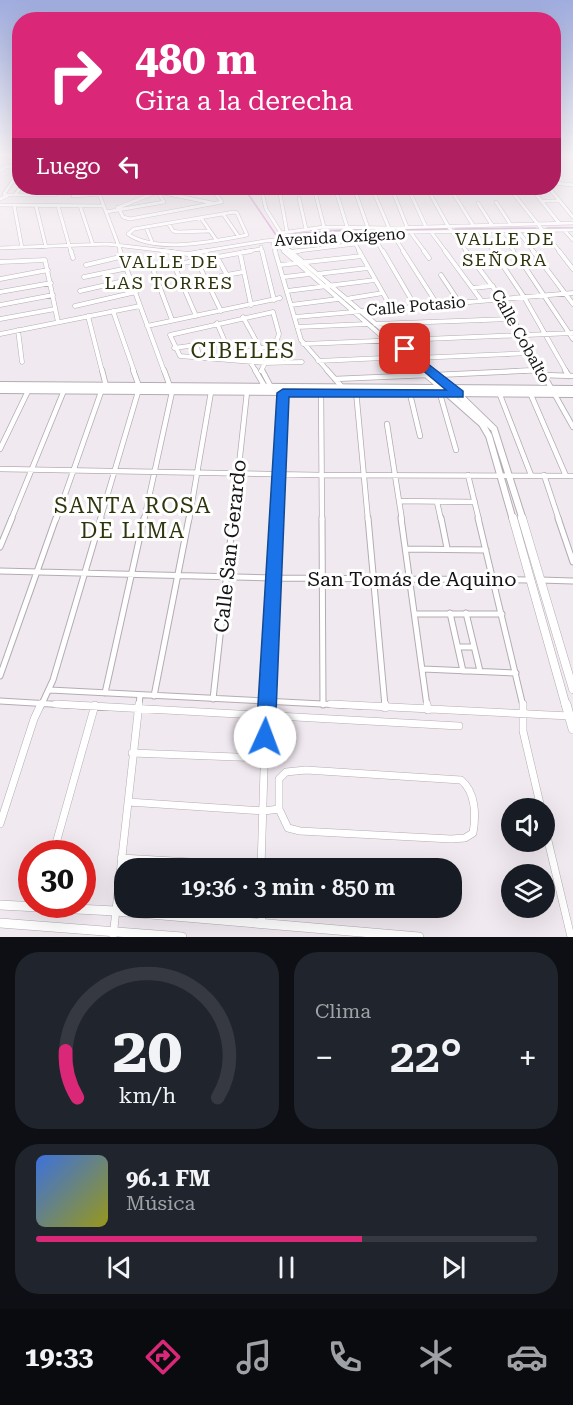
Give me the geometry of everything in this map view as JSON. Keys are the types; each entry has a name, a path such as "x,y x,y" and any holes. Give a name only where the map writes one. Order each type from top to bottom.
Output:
{"street":[{"path":"101,200 121,245 140,306 171,389 155,472 105,693"},
{"path":"119,209 139,200"},
{"path":"0,206 80,206 119,209 164,202 163,200"},
{"path":"186,200 191,208"},
{"path":"199,200 216,204"},
{"path":"119,209 123,217 130,219 216,204 221,200"},
{"name":"Avenida Oxígeno","path":"264,200 280,233 324,227 389,228 573,223"},
{"path":"281,200 287,232"},
{"path":"299,200 306,229"},
{"path":"317,200 324,227"},
{"path":"339,200 349,233 392,309"},
{"path":"358,200 368,228"},
{"path":"377,200 389,228"},
{"path":"396,200 407,227"},
{"path":"413,200 426,227"},
{"name":"Calle Cobalto","path":"433,200 448,226 501,298 573,427"},
{"path":"457,200 473,225"},
{"path":"518,200 573,269"},
{"path":"541,201 560,201 573,217"},
{"path":"541,201 559,223"},
{"path":"496,202 511,225"},
{"path":"478,203 492,225"},
{"path":"15,205 22,248"},
{"path":"36,206 46,247"},
{"path":"58,206 73,258"},
{"path":"80,206 93,244"},
{"path":"121,245 127,239 129,231 223,214 237,213 248,235 183,246 127,239"},
{"path":"223,214 239,237"},
{"path":"201,218 217,241"},
{"path":"179,221 186,234"},
{"path":"168,223 173,231 186,234 209,231"},
{"path":"146,227 152,242"},
{"path":"564,230 573,240"},
{"name":"Avenida Oxígeno","path":"0,248 93,244 121,245 188,254 260,241 349,233 573,230"},
{"path":"479,231 524,297 571,376"},
{"path":"498,231 514,251"},
{"path":"518,231 573,304"},
{"path":"431,232 481,300"},
{"path":"372,233 415,306"},
{"path":"392,233 437,304"},
{"path":"411,233 429,258"},
{"path":"121,245 135,239"},
{"path":"274,240 331,285 435,375 445,392 456,450"},
{"path":"274,240 296,263 486,429 573,729"},
{"path":"274,240 303,344 343,388"},
{"path":"260,241 274,300"},
{"path":"290,252 355,244"},
{"path":"172,320 154,270 261,249"},
{"path":"240,253 251,305"},
{"path":"86,265 124,256"},
{"path":"280,265 362,256"},
{"path":"217,257 227,275"},
{"path":"0,262 43,260 48,270 58,322"},
{"path":"11,261 13,268"},
{"path":"197,261 221,310"},
{"path":"174,265 196,316"},
{"path":"525,267 573,339"},
{"path":"84,277 128,268"},
{"path":"317,274 368,268"},
{"path":"0,279 48,270"},
{"path":"205,279 243,272"},
{"path":"284,278 310,274"},
{"path":"441,275 459,302"},
{"path":"80,291 132,279"},
{"path":"287,291 375,280"},
{"path":"0,292 51,283"},
{"path":"472,288 493,286"},
{"path":"75,306 136,292"},
{"name":"Calle Potasio","path":"295,317 573,292"},
{"path":"346,299 383,293"},
{"path":"0,305 53,295"},
{"path":"147,326 280,298"},
{"path":"291,305 338,299"},
{"path":"0,334 140,306"},
{"path":"0,319 56,309"},
{"path":"0,824 42,703 50,690 138,389 113,311"},
{"path":"279,362 275,345 279,334 274,311 170,334 174,348 180,356 265,363 302,362"},
{"path":"88,316 106,386"},
{"path":"243,317 260,348"},
{"path":"375,324 512,318"},
{"path":"217,323 233,361"},
{"path":"297,327 367,324"},
{"path":"18,330 22,362"},
{"path":"303,344 571,333"},
{"path":"174,348 196,345 200,357"},
{"path":"231,355 275,345"},
{"path":"415,358 531,353"},
{"path":"318,361 405,357"},
{"path":"250,361 268,387"},
{"path":"265,363 261,367 268,387"},
{"path":"435,375 542,373 571,376"},
{"path":"335,379 426,375"},
{"path":"0,385 101,392 138,389 268,387 343,388 356,391 410,394 445,392 500,395 531,395 573,389"},
{"path":"0,390 28,391 106,386 138,389"},
{"path":"0,548 65,389"},
{"path":"171,389 247,393 356,391 573,394"},
{"path":"0,450 28,391"},
{"path":"356,391 385,708"},
{"path":"0,676 101,392"},
{"path":"154,696 179,575 211,392"},
{"name":"Calle San Gerardo","path":"213,699 247,393"},
{"path":"261,858 266,702 283,393"},
{"path":"321,393 323,705"},
{"path":"410,394 420,436"},
{"path":"458,394 494,429 542,580 573,689"},
{"path":"500,395 531,475"},
{"path":"531,395 566,476"},
{"path":"387,424 428,710"},
{"path":"0,469 238,474 573,476"},
{"path":"468,475 524,702 525,741 539,798"},
{"path":"544,476 573,562"},
{"path":"399,501 475,502"},
{"path":"437,502 447,548"},
{"path":"406,549 486,550"},
{"name":"San Tomás de Aquino","path":"0,571 274,578 573,581"},
{"path":"450,613 463,671"},
{"path":"466,613 480,670"},
{"path":"415,614 502,614"},
{"path":"458,647 474,647"},
{"path":"423,669 516,673"},
{"path":"50,690 571,716"},
{"path":"121,858 140,695"},
{"path":"0,700 459,726"},
{"path":"57,840 95,705"},
{"path":"132,753 264,758"},
{"path":"296,770 454,778 465,782 470,790 474,829 470,836 451,840 300,831 288,828 279,809 278,790 279,778 282,774 296,770"},
{"path":"264,790 278,790"},
{"path":"128,802 264,811 279,809"},
{"path":"551,852 571,937"},
{"path":"0,905 18,905"},
{"path":"96,910 114,911"},
{"path":"113,934 114,918"},
{"path":"201,918 419,937"},
{"path":"262,918 262,923"},
{"path":"0,923 113,934 182,937"}],"waterway":[{"path":"252,200 276,235 344,230"},
{"path":"455,229 536,228"},
{"path":"547,228 573,228"},
{"path":"351,230 447,229"}],"district":[{"name":"VALLE DE SEÑORA","path":"505,248"},
{"name":"VALLE DE LAS TORRES","path":"169,271"},
{"name":"CIBELES","path":"243,350"},
{"name":"SANTA ROSA DE LIMA","path":"133,518"}],"route":[{"path":"265,737 283,393 458,394 405,349"}]}
